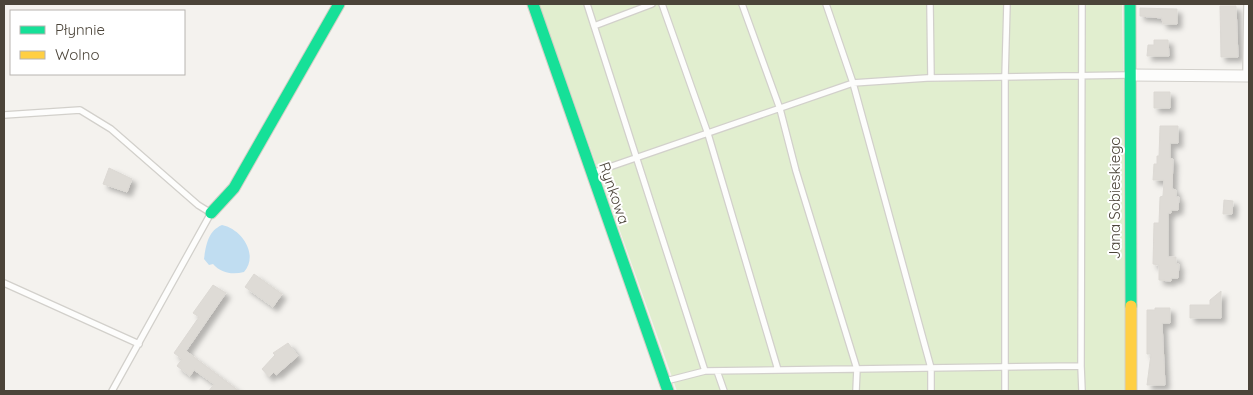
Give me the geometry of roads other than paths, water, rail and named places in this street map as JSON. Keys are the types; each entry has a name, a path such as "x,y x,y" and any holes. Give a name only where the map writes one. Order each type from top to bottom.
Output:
{"street":[{"path":"211,214 234,188 339,4"},
{"name":"Rynkowa","path":"533,4 666,386"},
{"name":"Jana Sobieskiego","path":"1130,4 1131,391"},
{"path":"1130,75 1248,76"}],"lane":[{"path":"587,4 705,371"},
{"path":"594,26 652,4"},
{"path":"662,4 708,134 778,370"},
{"path":"742,4 780,109 796,171 857,369 856,391"},
{"path":"826,4 853,83 931,368 931,391"},
{"path":"930,4 931,78"},
{"path":"1006,391 1004,367 1007,4"},
{"path":"1082,4 1082,391"},
{"path":"1247,4 1248,76"},
{"path":"592,173 853,83 931,78 1130,75"},
{"path":"4,114 80,110 111,129 198,205 211,214 112,391"},
{"path":"4,283 139,344"},
{"path":"666,386 705,371 1081,366"},
{"path":"717,371 724,391"}],"water":[{"path":"222,225 236,232 246,244 250,258 244,272 231,273 223,271 213,264 209,265 204,259 211,235"}]}
